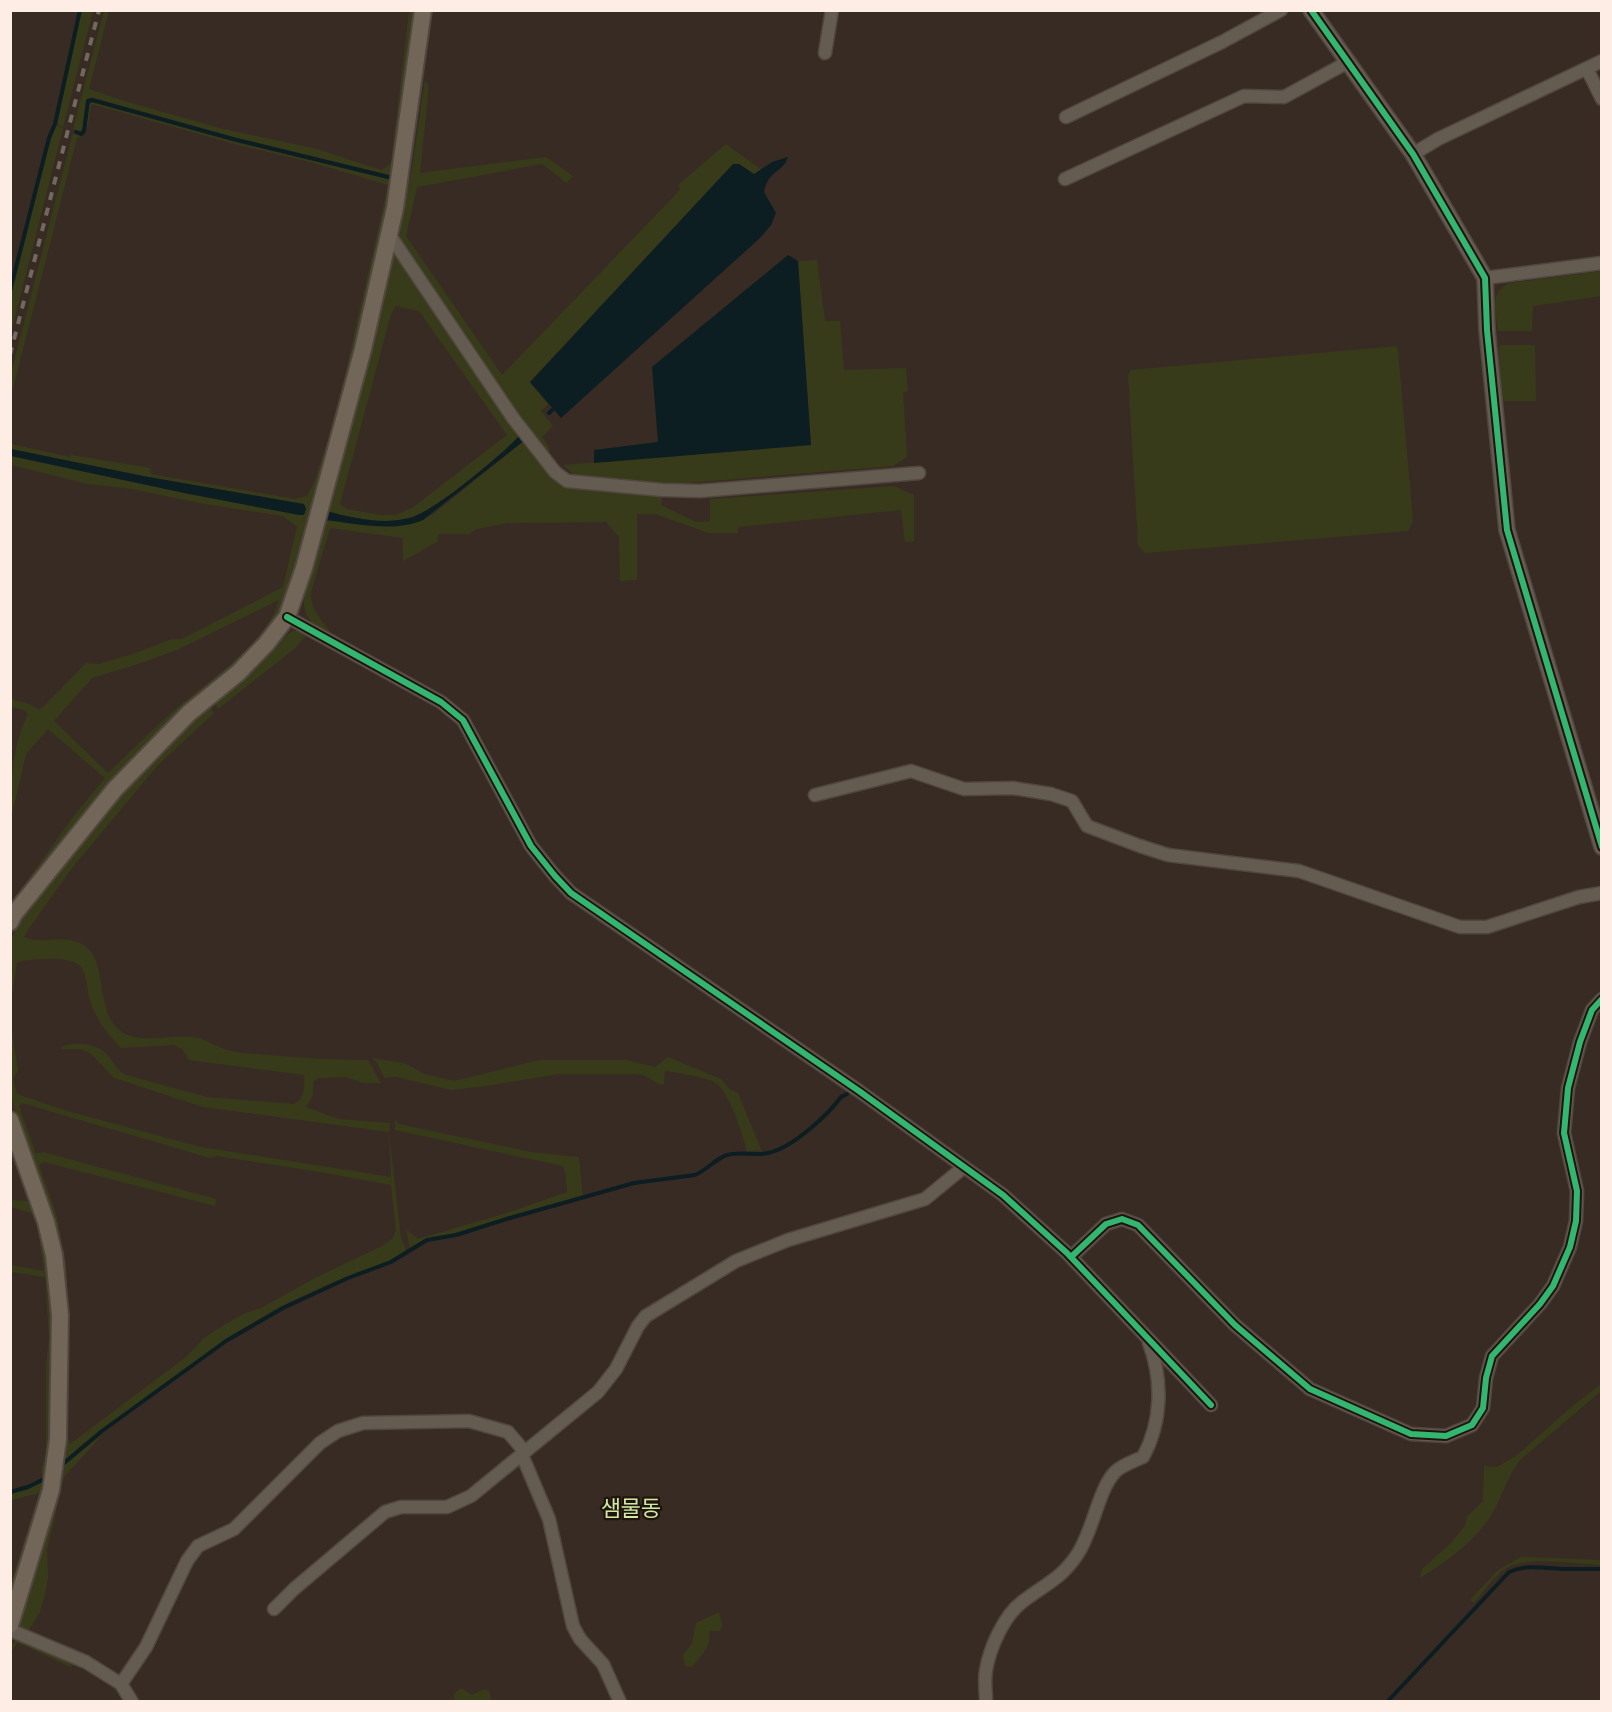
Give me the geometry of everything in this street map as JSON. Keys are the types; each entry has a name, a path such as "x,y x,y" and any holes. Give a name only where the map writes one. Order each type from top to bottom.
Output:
{"main road":[{"path":"10,922 14,914 115,789 189,713 238,673 266,644 287,617 304,568 363,349 395,208 423,10"},
{"path":"10,1120 46,1222 54,1255 60,1315 58,1439 51,1490 10,1625"}],"street":[{"path":"825,53 832,10"},
{"path":"1066,117 1222,42 1281,10"},
{"path":"1311,10 1413,154 1485,278 1487,330 1507,530 1602,847"},
{"path":"1413,154 1602,61"},
{"path":"1065,179 1244,96 1284,97 1348,63"},
{"path":"1587,69 1602,99"},
{"path":"389,234 513,418 555,472 567,481 662,490 700,491 919,473"},
{"path":"1485,278 1602,263"},
{"path":"287,617 441,702 463,720 531,846 572,893 859,1091 1003,1195 1071,1257 1211,1405"},
{"path":"814,795 910,771 964,789 1013,788 1051,794 1072,801 1087,826 1140,846 1168,855 1299,871 1460,927 1487,927 1580,897 1602,893"},
{"path":"1071,1257 1106,1224 1122,1219 1138,1225 1235,1324 1310,1389 1410,1434 1446,1436 1472,1425 1483,1408 1486,1378 1492,1356 1540,1304 1552,1286 1569,1247 1576,1221 1577,1191 1564,1133 1568,1088 1580,1042 1592,1010 1602,999"},
{"path":"274,1609 294,1589 385,1512 401,1507 447,1508 471,1496 598,1392 616,1369 638,1326 646,1316 736,1262 788,1240 925,1199 964,1167"},
{"path":"986,1701 986,1671 991,1650 1010,1615 1021,1603 1061,1576 1086,1540 1107,1485 1115,1472 1143,1457 1152,1441 1159,1382 1155,1361 1146,1336"},
{"path":"120,1684 146,1647 181,1572 198,1546 234,1529 320,1443 338,1431 363,1423 469,1421 508,1432 523,1453 549,1519 573,1626 580,1639 603,1665 620,1701"},
{"path":"10,1630 86,1662 120,1684 132,1701"}],"green space":[{"path":"81,10 93,11 63,127 56,124"},
{"path":"104,11 109,11 89,89 223,129 317,149 381,170 391,162 409,11 419,11 395,176 235,138 91,97 87,101 83,129 80,131 73,129"},
{"path":"425,80 429,86 420,173 546,157 573,176 567,183 542,164 417,187 406,236 502,375 680,190 679,184 726,144 762,170 754,174 739,164 530,383 548,404 541,411 553,426 542,437 549,447 552,464 398,241 397,232 411,174"},
{"path":"92,101 239,143 394,180 363,323 288,597 276,623 11,911 11,903 73,817 105,778 48,729 26,754 11,818 15,753 28,714 24,710 11,707 11,699 40,710 86,663 99,664 172,639 182,639 283,587 297,527 283,516 204,504 132,489 88,484 11,465 11,456 189,494 304,505 11,449 11,444 70,457 71,455 150,468 151,474 295,499 307,496 314,483 328,439 345,375 388,185 92,104 85,131 89,105","holes":["279,600 272,617 247,648 168,716 108,773 54,721 92,678 177,650"]},
{"path":"55,125 63,128 11,333 11,295"},
{"path":"73,133 81,135 83,133 82,135 77,138 11,396 11,373"},
{"path":"397,252 520,435 476,474 433,507 409,518 378,521 326,511 392,254","holes":["396,306 419,311 507,435 412,508 396,515 380,515 347,509 340,504 391,314"]},
{"path":"817,260 825,321 840,321 844,370 906,368 908,391 903,392 907,457 893,466 664,485 576,476 563,465 811,445 798,261"},
{"path":"1601,271 1601,296 1533,306 1532,331 1498,331 1495,303 1503,287 1510,283"},
{"path":"1499,345 1535,345 1536,401 1501,401"},
{"path":"1396,346 1413,521 1408,531 1145,553 1138,545 1128,375 1131,370"},
{"path":"525,440 547,471 564,486 662,497 661,505 696,522 710,521 710,499 894,486 914,495 914,541 905,542 901,510 738,527 738,533 709,533 655,514 637,514 637,580 620,581 619,537 606,522 508,523 477,529 469,534 439,534 437,542 403,561 403,538 330,528 311,598 315,610 334,636 317,626 309,618 304,607 304,600 324,520 390,526 432,515"},
{"path":"293,631 300,631 307,635 294,649 218,709 213,701"},
{"path":"209,705 214,713 157,766 72,868 24,937 38,940 75,941 91,951 96,961 107,1012 113,1023 130,1036 147,1039 184,1036 203,1039 226,1050 245,1053 318,1059 368,1060 381,1083 363,1083 346,1077 318,1078 313,1082 313,1095 306,1107 338,1119 390,1123 389,1132 203,1107 114,1078 91,1054 81,1049 61,1049 61,1047 74,1044 94,1046 105,1053 116,1068 126,1075 207,1097 294,1104 304,1092 304,1075 189,1060 182,1049 174,1045 121,1048 106,1031 91,1005 84,973 80,966 67,960 17,962 11,1001 11,939 21,920 100,819 133,781"},
{"path":"11,1025 18,1071 13,1079 17,1094 67,1111 201,1147 391,1177 389,1132 401,1238 406,1250 391,1260 324,1286 281,1306 224,1340 77,1449 64,1462 65,1464 104,1433 64,1477 47,1550 48,1578 45,1595 40,1612 27,1633 20,1628 17,1623 52,1506 65,1307 11,1095","holes":["22,1103 210,1158 217,1156 391,1185 396,1231 393,1238 382,1246 317,1277 261,1308 245,1313 214,1331 186,1357 70,1444 67,1436 69,1371 66,1263 56,1213 39,1165 44,1162 215,1206 216,1199 43,1152 36,1154 19,1106"]},
{"path":"668,1057 721,1079 729,1089 738,1093 762,1152 757,1150 747,1152 735,1115 721,1088 716,1083 700,1077 665,1071 664,1084 661,1085 643,1075 559,1074 451,1090 396,1077 384,1078 372,1058 404,1063 425,1074 454,1081 539,1060 626,1060 655,1067"},
{"path":"395,1120 399,1124 531,1152 579,1157 583,1197 453,1235 426,1240 410,1248 406,1229 418,1239 510,1212 567,1192 566,1175 563,1166 395,1130"},
{"path":"11,1135 45,1243 52,1301 53,1436 44,1488 11,1602 11,1583 39,1493 11,1500 11,1494 29,1489 43,1481 41,1468 46,1449 46,1364 49,1339 45,1277 11,1272 11,1265 44,1271 38,1230 32,1213 11,1207 10,1200 28,1201 11,1152"},
{"path":"1601,1384 1601,1391 1519,1461 1492,1514 1469,1542 1420,1578 1422,1569 1450,1544 1465,1526 1467,1517 1483,1501 1484,1466 1497,1467 1516,1456"},
{"path":"1521,1557 1601,1560 1601,1565 1525,1562 1505,1569 1474,1603 1470,1600 1498,1570"},
{"path":"719,1612 722,1625 720,1631 709,1631 709,1641 702,1655 692,1667 685,1666 683,1655 692,1644 696,1623"},
{"path":"16,1639 73,1664 70,1667 19,1643 11,1652 11,1646"},
{"path":"461,1688 472,1695 489,1690 491,1699 490,1701 455,1701 454,1694"}],"shaded area":[{"path":"788,157 766,185 764,192 776,213 771,225 760,238 561,418 530,382 733,164 739,164 754,174 772,162"},
{"path":"788,255 798,261 811,445 594,463 594,450 658,442 652,367"},
{"path":"520,435 525,440 423,520 387,527 324,520 326,511 378,521 399,520 420,514 467,482"},
{"path":"11,449 143,476 304,504 306,509 304,515 299,515 189,494 11,456"}],"waterway":[{"path":"10,291 49,138 55,124 80,10"},
{"path":"76,132 81,134 84,131 88,101 92,100 233,139 392,178"},
{"path":"549,413 552,410"},
{"path":"64,1463 102,1431 226,1341 283,1308 348,1278 391,1262 427,1240 456,1235 634,1183 695,1175 727,1155 763,1154 777,1150 798,1138 847,1094"},
{"path":"10,1492 42,1480"},
{"path":"1387,1702 1509,1572 1529,1567 1602,1569"}],"railway":[{"path":"10,355 99,10"}],"cycle path":[{"path":"1311,10 1413,154 1485,278 1487,330 1507,530 1602,847"},
{"path":"287,617 441,702 463,720 531,846 571,893 859,1091 1003,1195 1067,1253 1211,1405"},
{"path":"1071,1257 1106,1224 1122,1219 1138,1225 1235,1325 1310,1389 1411,1434 1446,1436 1472,1425 1483,1408 1486,1378 1492,1356 1540,1304 1553,1286 1570,1247 1576,1221 1577,1191 1564,1133 1568,1088 1580,1042 1592,1010 1602,999"}],"district":[{"name":"샘물동","path":"631,1508"}]}
